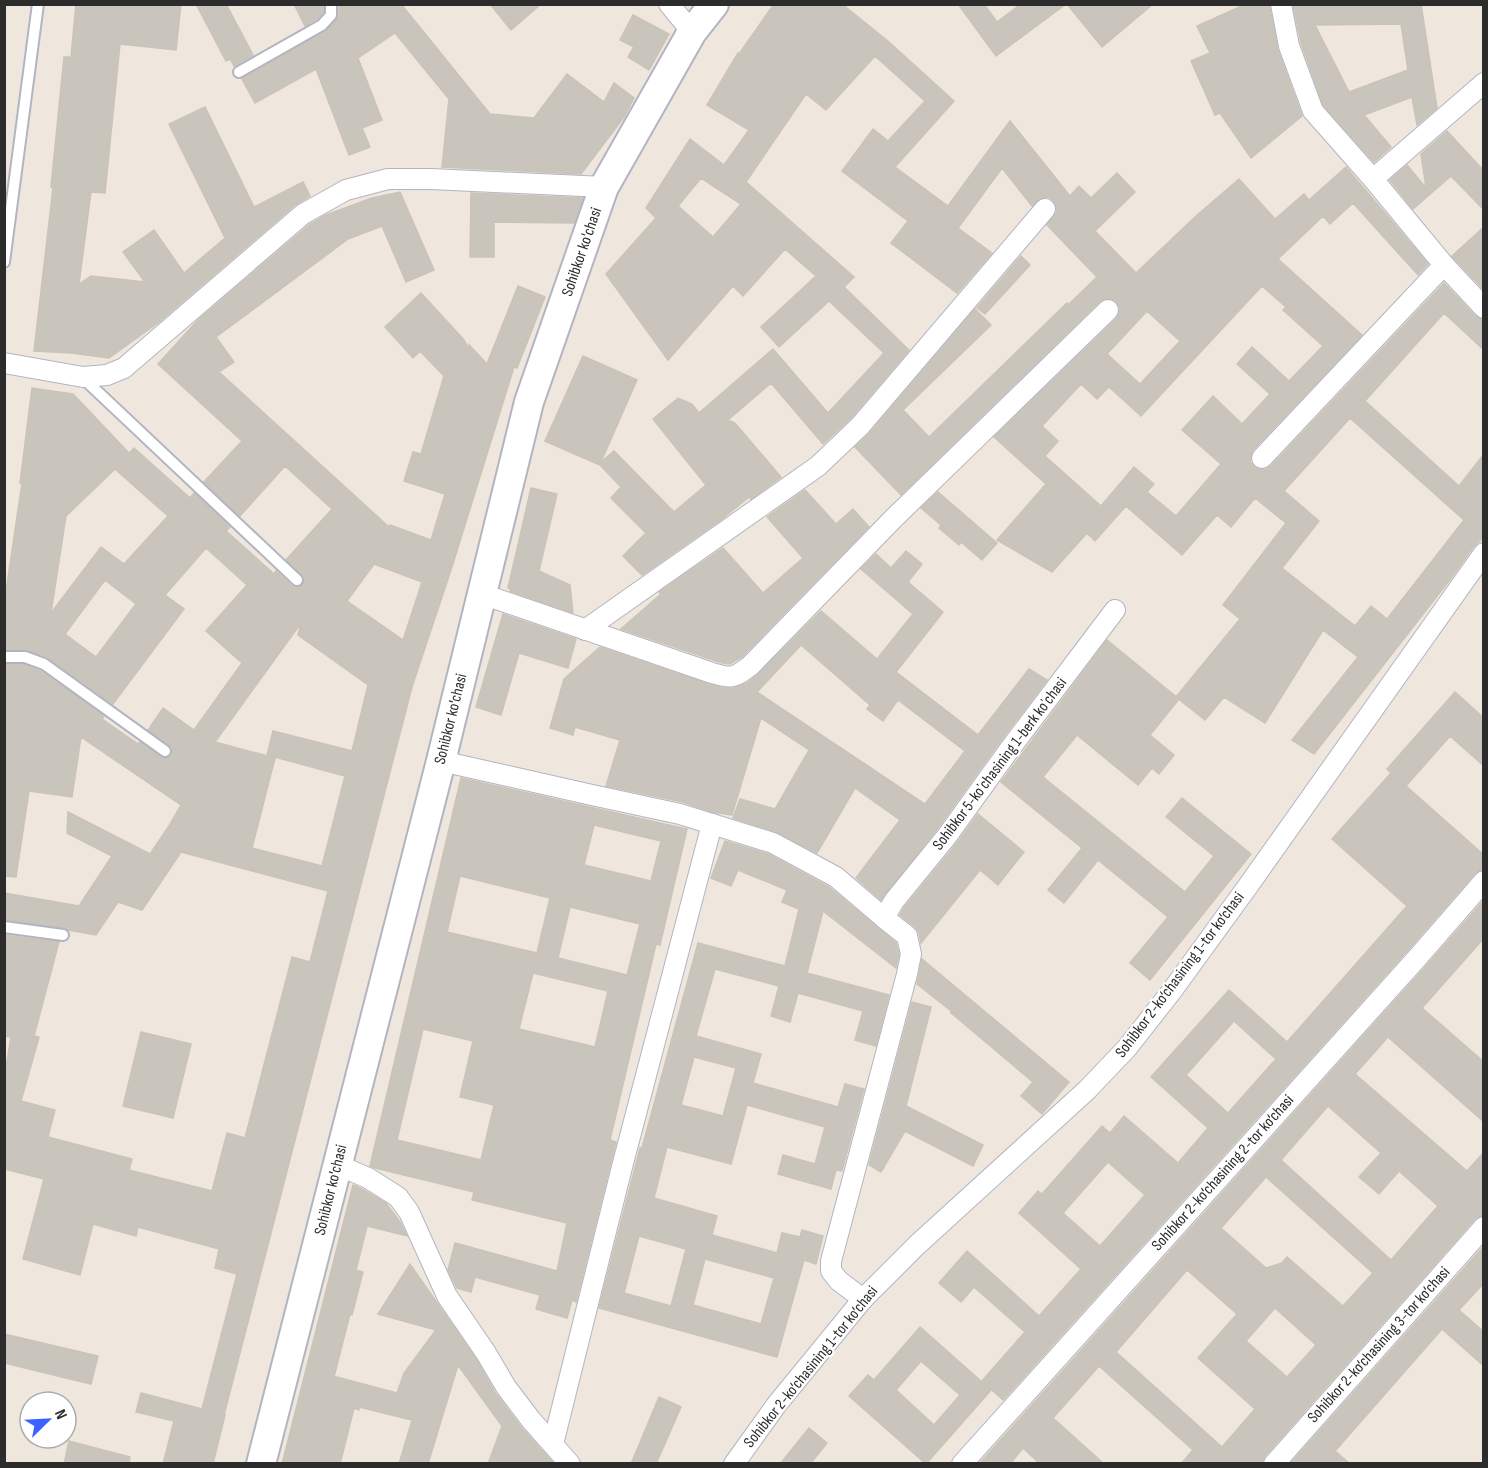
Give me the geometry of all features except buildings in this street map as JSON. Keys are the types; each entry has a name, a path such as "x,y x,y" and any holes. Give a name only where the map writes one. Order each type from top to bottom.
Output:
{"street":[{"path":"669,4 692,33"},
{"name":"Sohibkor ko'chasi","path":"261,1464 441,761 529,402 604,187 692,33 714,4"},
{"path":"1281,4 1289,46 1313,111 1444,265 1484,308"},
{"path":"1373,179 1484,83"},
{"path":"4,363 83,377 107,375 124,368 303,214 346,190 388,179 431,178 604,187"},
{"path":"585,630 818,466 860,426 1045,209"},
{"path":"1262,458 1444,265"},
{"path":"482,594 712,673 727,677 738,675 750,666 894,518 1108,310"},
{"name":"Sohibkor 2-ko‘chasining 1-tor ko‘chasi","path":"734,1464 777,1404 863,1299 917,1245 1087,1090 1127,1048 1248,886 1484,553"},
{"name":"Sohibkor 5-koʼchasining 1-berk koʼchasi","path":"884,918 894,901 947,836 1115,610"},
{"path":"441,761 680,814 774,843 836,877 907,936 911,954 907,974 831,1261 831,1271 838,1281 863,1299"},
{"path":"553,1444 622,1167 712,824"},
{"name":"Sohibkor 2-ko‘chasining 2-tor ko‘chasi","path":"962,1464 1484,881"},
{"path":"338,1165 368,1178 398,1197 409,1212 447,1296 506,1387 531,1420 570,1464"},
{"name":"Sohibkor 2-ko‘chasining 3-tor ko‘chasi","path":"1274,1464 1484,1227"}],"lane":[{"path":"4,262 38,4"},
{"path":"238,72 322,25 331,15 331,4"},
{"path":"83,377 297,580"},
{"path":"4,657 25,657 44,664 165,751"},
{"path":"4,927 63,935"}]}
